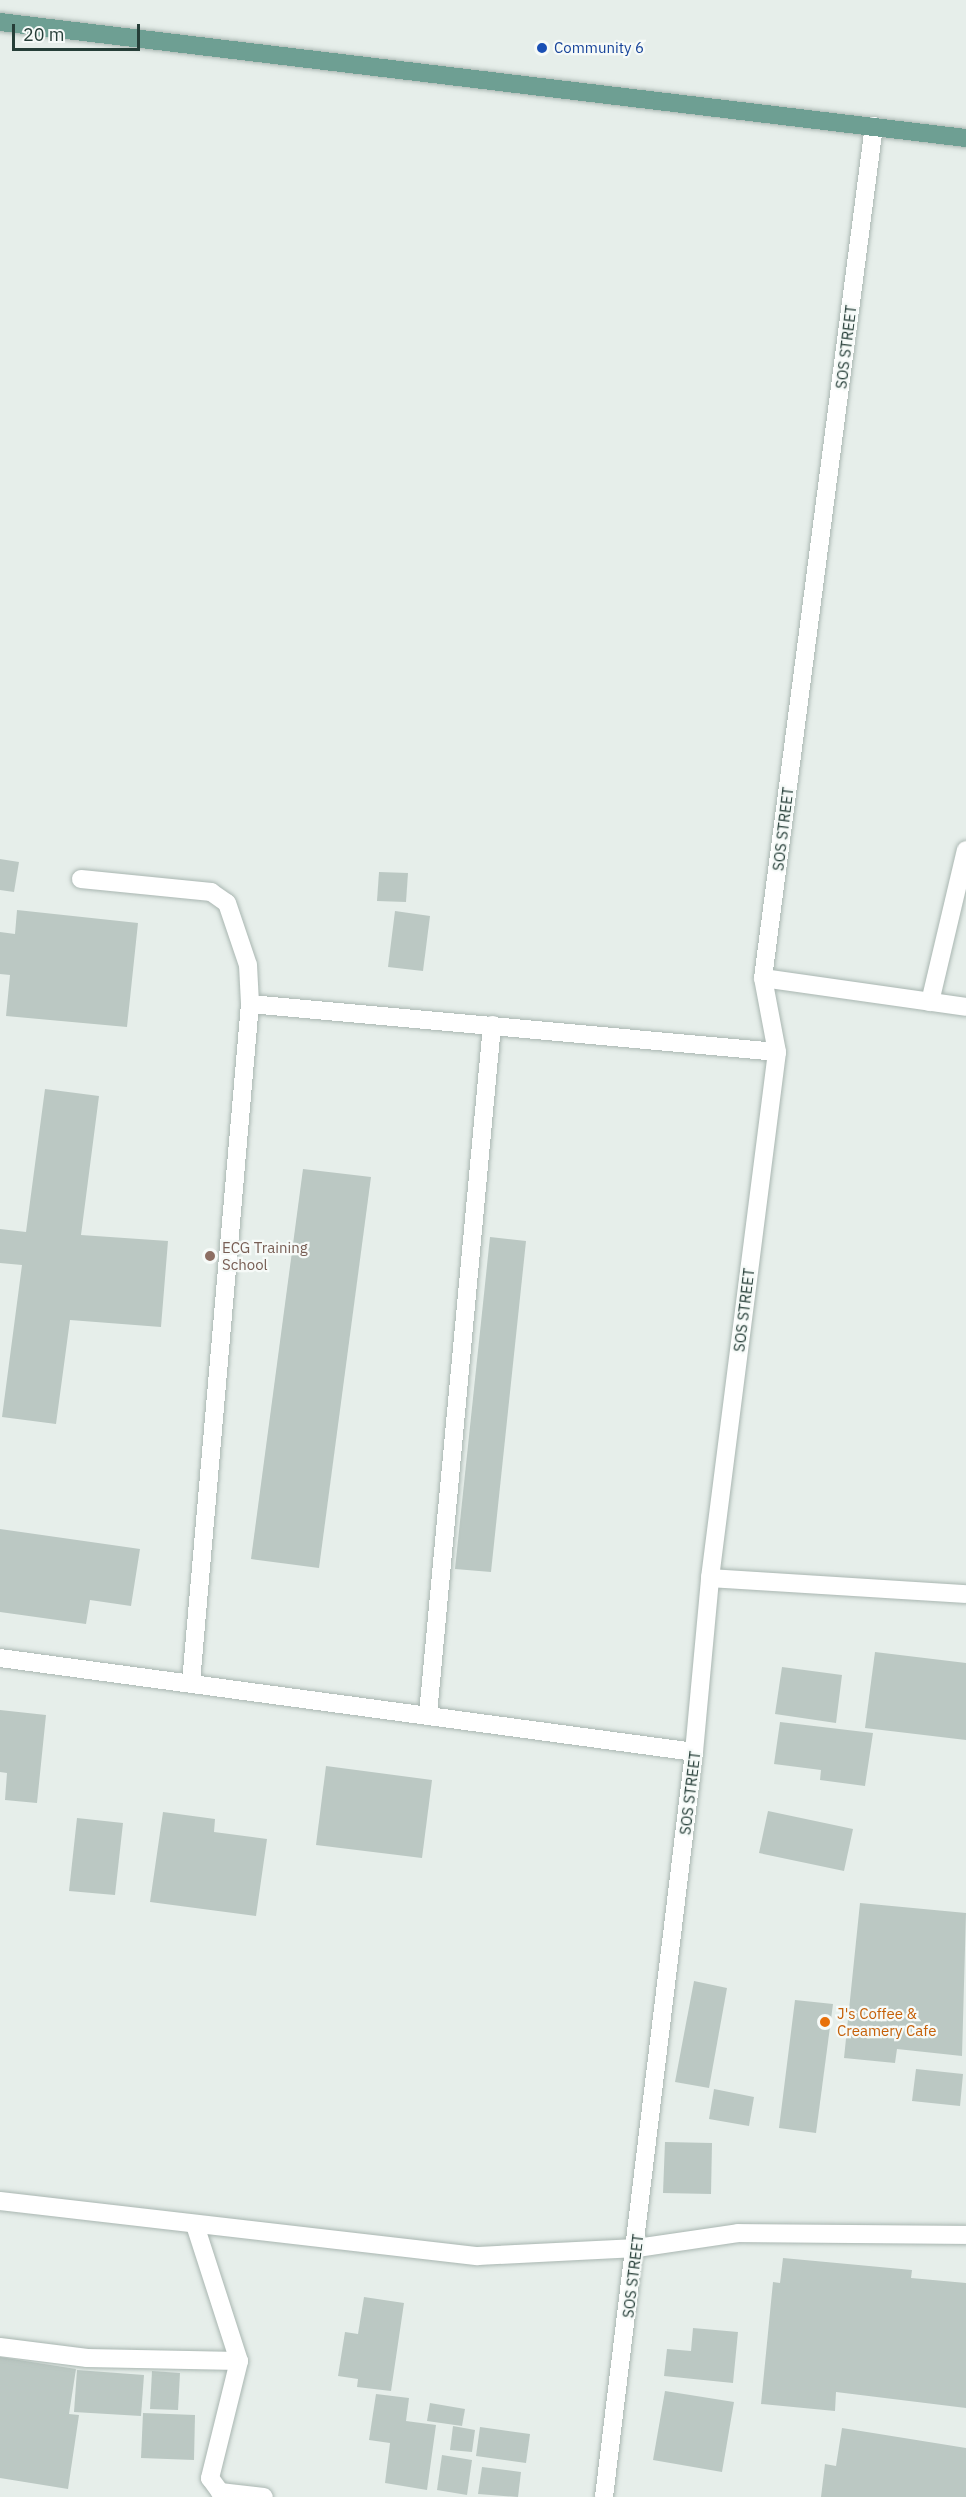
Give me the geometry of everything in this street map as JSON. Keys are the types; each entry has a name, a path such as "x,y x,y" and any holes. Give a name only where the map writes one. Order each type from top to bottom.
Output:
{"main road":[{"path":"0,22 966,138"}],"street":[{"name":"SOS STREET","path":"604,2497 637,2248 694,1752 710,1578 777,1052 763,978 874,126"},
{"path":"930,1002 966,850"},
{"path":"81,879 218,896 227,903 248,964 250,1004 191,1682"},
{"path":"763,978 966,1007"},
{"path":"250,1004 777,1052"},
{"path":"428,1714 492,1025"},
{"path":"710,1578 966,1594"},
{"path":"0,1658 428,1714 694,1752"},
{"path":"0,2201 478,2256 637,2248 738,2232 966,2235"},
{"path":"195,2225 239,2361 210,2478 220,2492 264,2497"},
{"path":"0,2347 87,2358 239,2361"}],"building":[{"path":"0,859 19,862 14,892 0,890"},
{"path":"379,872 408,873 406,902 377,901"},
{"path":"17,910 138,923 127,1027 6,1016 10,975 0,974 0,932 15,934"},
{"path":"395,911 430,916 423,971 388,967"},
{"path":"45,1089 99,1096 81,1235 168,1241 161,1327 70,1320 56,1424 2,1417 22,1265 0,1263 0,1229 26,1232"},
{"path":"303,1169 371,1177 319,1568 251,1559"},
{"path":"490,1237 526,1241 491,1572 455,1569"},
{"path":"0,1529 140,1549 131,1606 90,1600 86,1624 0,1612"},
{"path":"875,1652 966,1663 966,1740 865,1728"},
{"path":"782,1667 842,1675 836,1723 775,1714"},
{"path":"0,1710 46,1715 37,1803 5,1800 7,1773 0,1772"},
{"path":"780,1722 873,1733 865,1786 820,1780 821,1770 774,1764"},
{"path":"326,1766 432,1780 422,1858 316,1845"},
{"path":"768,1811 853,1829 844,1871 759,1853"},
{"path":"163,1812 215,1819 214,1832 267,1839 256,1916 150,1902"},
{"path":"77,1818 123,1823 115,1895 69,1891"},
{"path":"860,1903 966,1913 962,2056 897,2049 895,2063 844,2058"},
{"path":"694,1981 727,1988 709,2088 675,2082"},
{"path":"795,2000 833,2004 816,2133 779,2128"},
{"path":"916,2069 963,2074 960,2106 912,2101"},
{"path":"714,2089 754,2097 749,2126 709,2119"},
{"path":"665,2142 712,2143 711,2194 663,2193"},
{"path":"783,2258 912,2270 911,2278 966,2283 966,2408 836,2392 835,2411 761,2404 773,2282 780,2283"},
{"path":"364,2297 404,2303 391,2391 357,2387 358,2379 338,2376 345,2332 358,2334"},
{"path":"693,2328 738,2332 733,2383 664,2376 667,2349 691,2351"},
{"path":"0,2357 76,2369 69,2414 79,2415 68,2489 0,2478"},
{"path":"77,2370 144,2375 141,2416 74,2412"},
{"path":"152,2371 180,2373 178,2410 150,2409"},
{"path":"665,2391 734,2402 722,2472 653,2460"},
{"path":"376,2394 409,2398 406,2421 436,2425 427,2490 385,2483 390,2443 369,2440"},
{"path":"430,2403 465,2409 462,2426 427,2421"},
{"path":"143,2413 195,2415 194,2460 141,2458"},
{"path":"453,2426 475,2430 472,2452 450,2450"},
{"path":"480,2427 530,2434 526,2463 476,2456"},
{"path":"842,2428 966,2448 966,2497 821,2497 825,2464 836,2466"},
{"path":"442,2455 472,2460 467,2495 437,2490"},
{"path":"482,2467 521,2472 518,2497 478,2494"}],"place":[{"name":"Community 6","path":"542,48"},
{"name":"ECG Training School","path":"210,1256"},
{"name":"J's Coffee & Creamery Cafe","path":"825,2022"}]}
